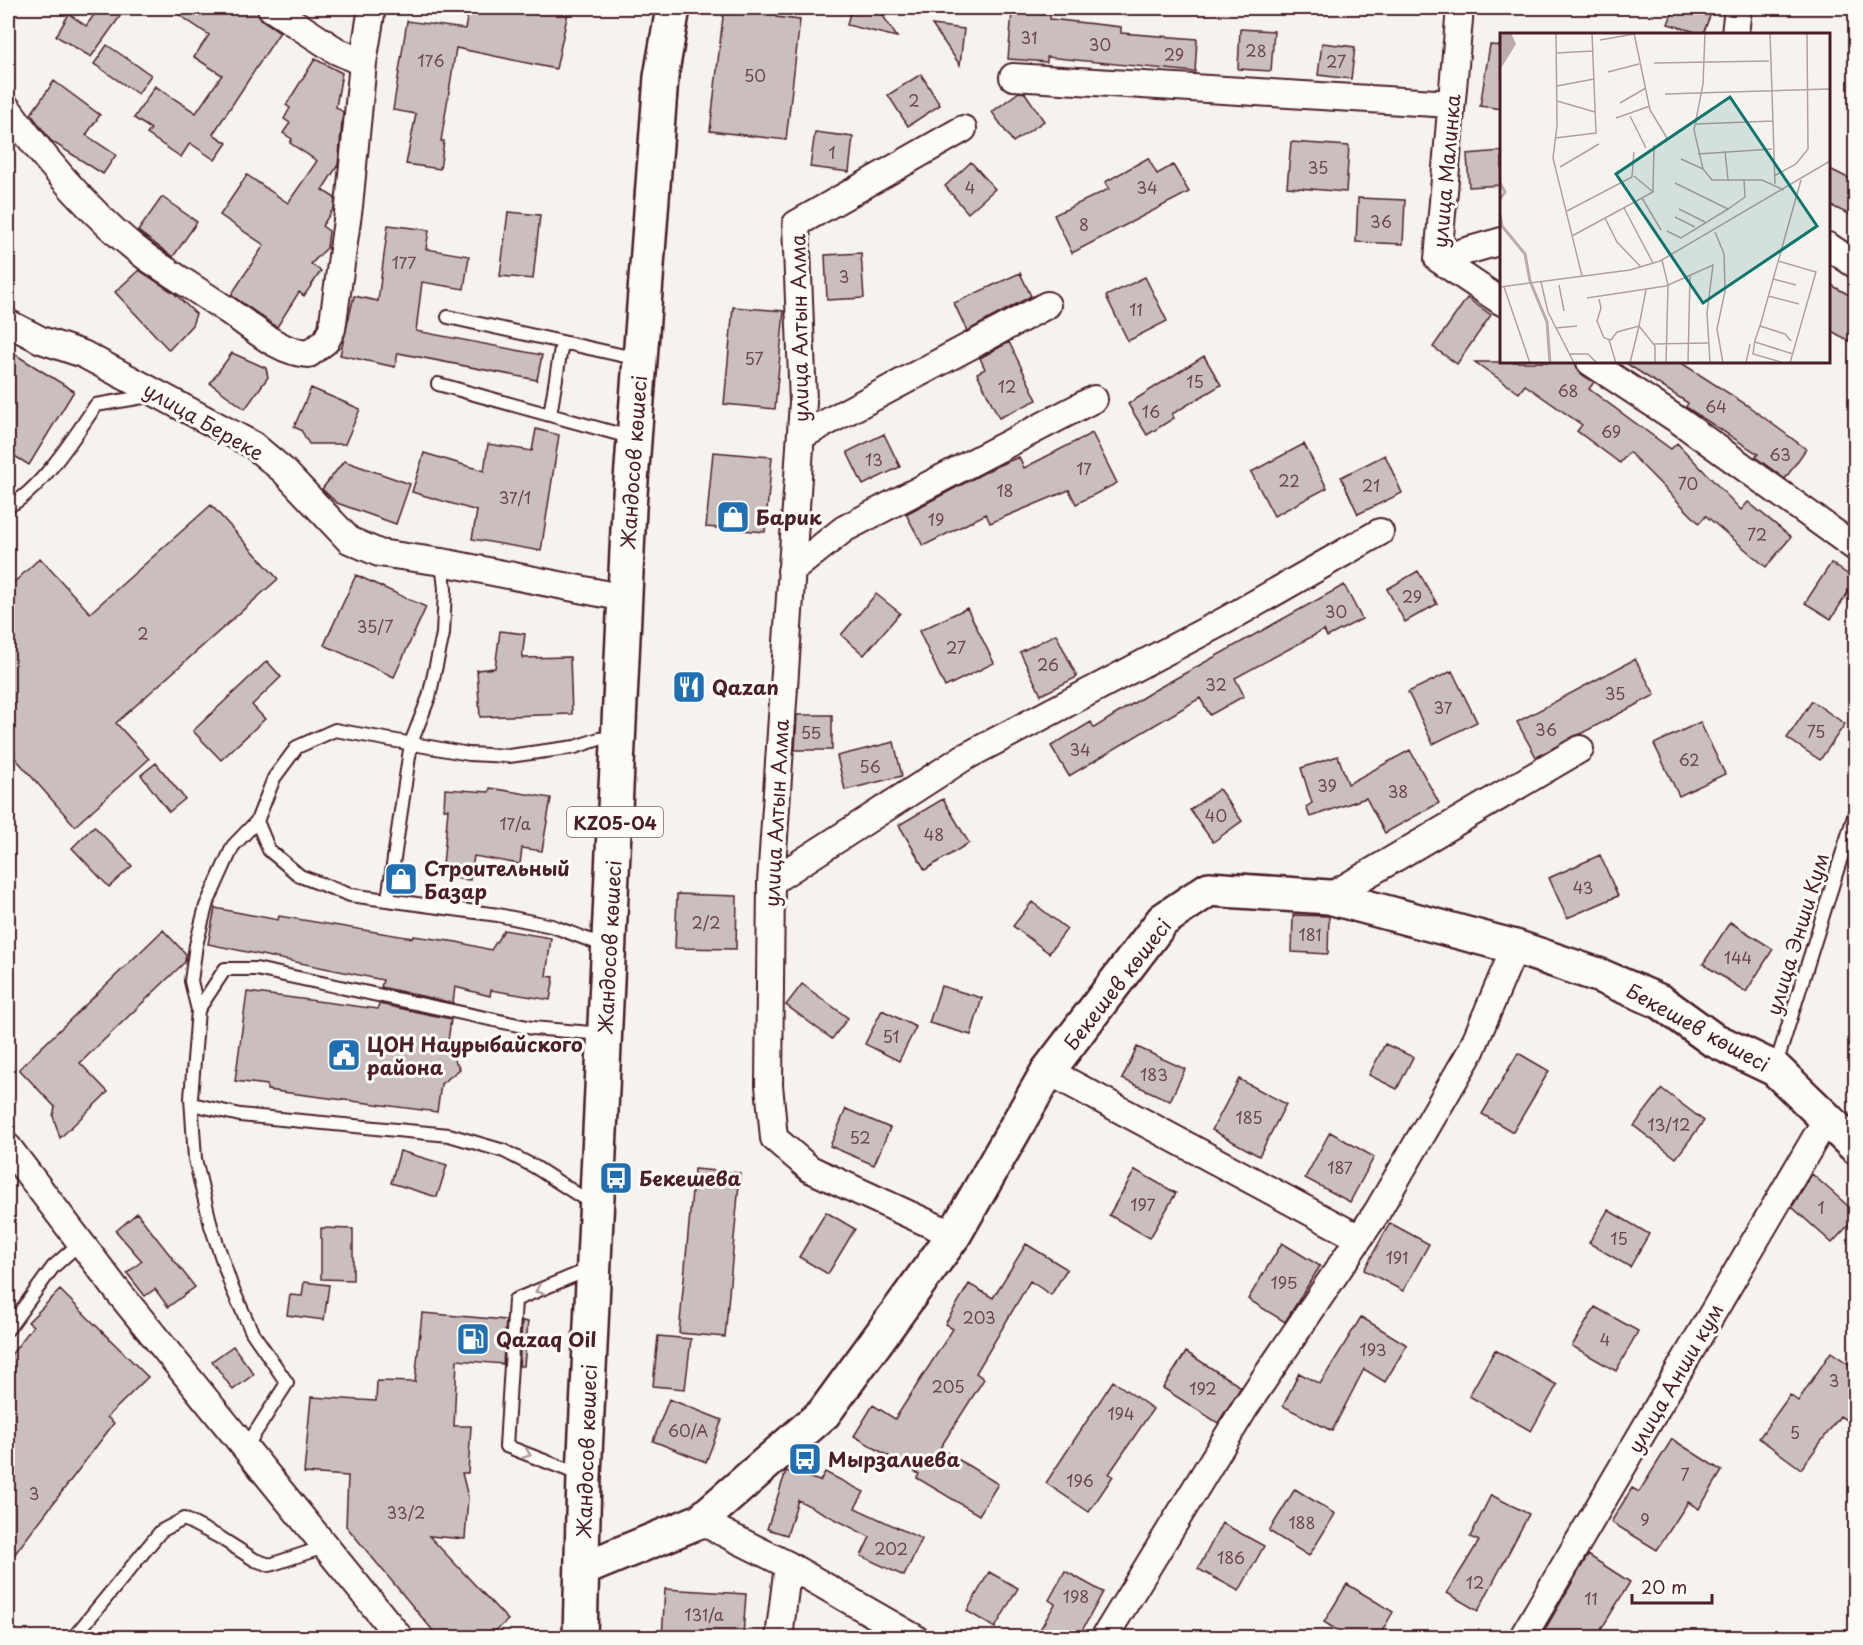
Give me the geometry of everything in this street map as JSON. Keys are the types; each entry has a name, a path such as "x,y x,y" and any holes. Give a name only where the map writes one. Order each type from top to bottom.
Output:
{"main road":[{"name":"Жандосов көшесі","path":"580,1638 593,1267 634,438 661,76 673,8"},
{"name":"Бекешев көшесі","path":"583,1569 700,1521 824,1413 954,1235 1048,1071 1163,920 1209,889 1329,897 1515,947 1598,975 1661,1002 1712,1039 1775,1069 1856,1147"}],"street":[{"path":"271,8 337,51 363,63"},
{"path":"8,109 36,148 66,182 96,213 148,257 271,340 298,354 309,354 326,341 332,329 354,165 363,63 372,8"},
{"name":"улица Малинка","path":"1460,8 1438,260 1500,301"},
{"path":"1735,33 1738,8"},
{"path":"1013,76 1451,104"},
{"name":"улица Алтын Алма","path":"954,1235 810,1169 774,1138 769,1085 771,882 803,402 796,224 963,129"},
{"path":"1438,260 1500,242"},
{"path":"1830,247 1856,265"},
{"path":"801,436 1047,305"},
{"name":"улица Береке","path":"8,323 41,340 83,354 253,445 284,471 349,540 379,553 442,562 626,598"},
{"path":"1591,363 1681,423 1856,548"},
{"path":"791,571 844,529 1094,399"},
{"path":"771,882 963,758 1226,620 1380,532"},
{"path":"1329,897 1580,749"},
{"path":"1104,1638 1246,1406 1359,1238 1471,1051 1515,947"},
{"path":"1048,1071 1359,1238"},
{"name":"улица Анши кум","path":"1522,1638 1827,1118"},
{"path":"8,1147 81,1242 400,1638"},
{"path":"700,1521 788,1565 915,1638"},
{"path":"779,1638 788,1565"}],"lane":[{"path":"448,317 640,359"},
{"path":"550,415 562,342"},
{"path":"438,384 634,438"},
{"path":"8,506 15,503 40,478 96,405 159,394"},
{"path":"388,900 411,743 429,697 443,634 446,589 442,562"},
{"path":"246,1447 287,1383 252,1332 228,1278 210,1226 195,1159 192,1104 198,1010 191,981 196,945 206,906 233,846 257,821 274,778 297,747 335,730 469,754 509,756 575,747 599,739 619,737"},
{"name":"улица Энши Кум","path":"1775,1069 1856,810"},
{"path":"257,821 269,850 300,876 350,896 498,915 552,926 609,948"},
{"path":"198,1010 225,969 256,969 532,1028 604,1034"},
{"path":"192,1104 240,1115 449,1135 504,1151 535,1167 596,1207"},
{"path":"8,1329 53,1267 81,1242"},
{"path":"584,1476 506,1446 515,1300 593,1267"},
{"path":"73,1638 160,1531 184,1519 219,1537 255,1560 270,1565 328,1546"}],"building":[{"path":"99,8 126,8 91,57 56,36 69,14 86,26"},
{"path":"169,8 256,8 262,20 280,32 213,134 227,143 215,160 190,143 181,157 147,134 151,129 134,118 155,86 196,113 222,75 194,57 209,35"},
{"path":"469,8 569,8 556,69 456,48 441,141 444,141 440,169 406,164 416,114 393,110 407,21 465,29"},
{"path":"724,8 777,8 776,17 800,20 786,140 710,131"},
{"path":"851,8 878,8 897,37 847,25"},
{"path":"1674,8 1713,8 1703,33 1668,24"},
{"path":"1012,12 1050,15 1050,19 1121,27 1121,33 1197,39 1195,72 1047,57 1047,62 1008,59"},
{"path":"932,25 964,29 960,65"},
{"path":"1240,29 1274,31 1271,71 1238,69"},
{"path":"1322,43 1355,47 1351,79 1318,75"},
{"path":"107,45 151,75 138,94 94,64"},
{"path":"1490,45 1500,46 1500,109 1480,106"},
{"path":"315,59 342,73 336,107 343,112 338,165 322,190 335,198 334,208 322,226 329,231 327,248 311,264 321,271 304,296 299,292 277,327 231,295 264,245 220,215 247,175 288,203 317,161 290,143 292,139 283,133 290,123 284,119 290,108 286,105"},
{"path":"921,74 940,105 908,126 888,95"},
{"path":"54,81 100,115 86,135 116,155 103,174 51,141 31,114"},
{"path":"1019,92 1025,93 1044,121 1013,142 992,112"},
{"path":"815,132 853,137 849,172 810,167"},
{"path":"1291,142 1349,146 1346,192 1287,187"},
{"path":"1500,151 1500,185 1469,187 1467,154"},
{"path":"1148,158 1157,174 1173,165 1189,192 1072,253 1054,215 1109,189 1105,182"},
{"path":"971,162 995,189 968,213 945,186"},
{"path":"1830,169 1856,182 1856,218 1830,205"},
{"path":"162,197 197,222 173,257 138,231"},
{"path":"1358,198 1405,200 1403,244 1356,242"},
{"path":"508,212 540,215 533,279 500,276"},
{"path":"388,225 429,230 426,249 469,256 464,289 422,282 416,331 542,355 537,380 398,353 395,367 340,355 354,296 378,301"},
{"path":"861,253 864,298 827,300 825,255"},
{"path":"139,270 174,293 196,314 192,325 169,350 115,292"},
{"path":"1020,273 1031,296 967,331 954,303"},
{"path":"1145,277 1167,321 1128,341 1106,296"},
{"path":"1830,284 1856,299 1856,345 1830,330"},
{"path":"1467,298 1491,315 1457,364 1433,347"},
{"path":"733,307 784,311 775,409 724,404"},
{"path":"1009,342 1037,400 999,418 977,373 985,369 980,358"},
{"path":"8,350 74,391 29,465 8,452"},
{"path":"232,353 266,368 268,377 245,409 210,383"},
{"path":"1204,356 1221,385 1172,414 1174,418 1147,435 1128,404"},
{"path":"1475,362 1576,363 1581,374 1594,382 1589,389 1671,449 1677,443 1741,510 1748,502 1791,537 1766,567 1706,516 1699,523 1629,452 1620,463 1577,431 1582,425 1525,385 1519,393"},
{"path":"1626,363 1682,363 1747,405 1806,449 1785,479 1755,457 1758,454 1686,407 1688,403"},
{"path":"311,388 360,409 345,444 309,444 301,430 294,427"},
{"path":"536,429 559,435 541,551 472,539 477,511 412,492 424,453 484,471 488,444 532,451"},
{"path":"1092,433 1117,483 1076,504 1069,490 990,523 986,514 923,546 906,514 997,466 1019,457 1024,468"},
{"path":"884,434 900,467 863,485 847,452"},
{"path":"1304,444 1327,488 1274,516 1251,472"},
{"path":"713,452 772,457 765,532 706,527"},
{"path":"1385,455 1402,493 1358,514 1341,477"},
{"path":"344,461 410,484 396,524 337,503 322,489"},
{"path":"211,505 278,579 116,723 149,759 75,826 8,750 8,588 40,558 90,613"},
{"path":"1831,563 1856,580 1831,619 1805,603"},
{"path":"1418,571 1437,604 1405,622 1387,589"},
{"path":"356,575 426,607 394,677 324,645"},
{"path":"1344,585 1362,619 1327,637 1324,630 1235,678 1244,696 1210,715 1200,698 1069,776 1051,746 1091,722 1094,728 1153,691"},
{"path":"876,594 900,613 864,655 841,635"},
{"path":"967,608 994,663 945,687 919,631"},
{"path":"500,631 525,634 522,658 570,657 572,714 480,717 477,670 495,668"},
{"path":"1056,634 1077,677 1041,695 1020,652"},
{"path":"1635,659 1655,695 1536,757 1517,722"},
{"path":"267,661 281,677 252,705 265,719 221,760 193,731"},
{"path":"1452,671 1477,722 1433,744 1408,692"},
{"path":"1812,701 1845,724 1820,760 1787,738"},
{"path":"797,715 832,715 832,750 795,750"},
{"path":"1700,722 1725,774 1679,796 1654,744"},
{"path":"894,742 902,776 845,790 837,756"},
{"path":"1410,750 1439,803 1385,833 1366,798 1310,817 1306,807 1312,803 1301,768 1338,756 1348,784"},
{"path":"156,763 185,799 169,812 141,775"},
{"path":"490,788 551,798 542,851 522,848 520,864 474,856 470,880 442,877 448,809 444,809 445,789 489,792"},
{"path":"1219,789 1242,821 1213,842 1190,810"},
{"path":"943,799 969,843 925,870 899,825"},
{"path":"94,826 132,866 109,887 72,848"},
{"path":"1600,855 1618,896 1567,918 1549,878"},
{"path":"677,894 737,896 736,949 675,948"},
{"path":"1032,902 1067,929 1049,953 1013,926"},
{"path":"215,908 278,920 279,916 412,938 414,936 457,942 491,950 504,930 551,938 546,976 554,977 550,1000 491,990 490,996 455,987 453,1003 381,987 383,980 208,944"},
{"path":"1293,915 1329,916 1328,954 1292,952"},
{"path":"1730,922 1773,949 1746,992 1703,964"},
{"path":"163,930 186,954 185,962 80,1063 108,1092 60,1138 53,1116 55,1107 19,1069"},
{"path":"802,984 848,1018 832,1039 786,1005"},
{"path":"941,986 982,998 971,1035 929,1023"},
{"name":"ЦОН Наурыбайского района","path":"247,992 378,1009 379,1004 451,1019 447,1049 460,1069 441,1084 437,1112 267,1090 267,1085 235,1081"},
{"path":"882,1010 916,1027 899,1061 865,1044"},
{"path":"1385,1044 1413,1057 1397,1089 1369,1075"},
{"path":"1137,1047 1185,1069 1170,1101 1122,1079"},
{"path":"1518,1053 1549,1071 1513,1132 1482,1114"},
{"path":"1239,1079 1286,1104 1259,1156 1212,1130"},
{"path":"1662,1089 1704,1121 1676,1158 1634,1126"},
{"path":"846,1109 890,1128 874,1165 830,1146"},
{"path":"1330,1132 1374,1157 1350,1202 1305,1178"},
{"path":"400,1151 447,1165 437,1197 391,1183"},
{"path":"694,1169 740,1173 725,1337 679,1333"},
{"path":"1135,1170 1176,1193 1150,1238 1109,1215"},
{"path":"1812,1174 1856,1213 1856,1217 1832,1243 1792,1207"},
{"path":"1608,1210 1649,1234 1630,1267 1589,1243"},
{"path":"826,1212 855,1229 828,1274 799,1257"},
{"path":"137,1213 195,1287 168,1307 155,1289 145,1296 127,1273 142,1261 116,1231"},
{"path":"1390,1223 1429,1244 1403,1291 1364,1270"},
{"path":"321,1228 353,1229 353,1280 321,1279"},
{"path":"1282,1243 1320,1266 1285,1322 1248,1299"},
{"path":"1026,1244 1067,1269 1051,1295 1030,1281 976,1373 984,1379 940,1448 998,1484 979,1515 917,1478 919,1474 854,1436 873,1405 895,1419 953,1329 945,1324 969,1284 993,1298"},
{"path":"304,1282 329,1285 324,1320 287,1315 290,1295 302,1296"},
{"path":"60,1290 148,1377 107,1417 114,1423 8,1563 8,1359 33,1326 28,1322"},
{"path":"1595,1307 1638,1331 1616,1371 1572,1346"},
{"path":"422,1313 506,1320 503,1364 457,1360 454,1426 471,1426 468,1473 462,1473 468,1497 465,1539 429,1536 508,1620 487,1638 439,1638 346,1526 348,1476 304,1473 311,1397 376,1401 377,1381 415,1382"},
{"path":"1361,1317 1407,1345 1385,1382 1364,1369 1332,1431 1283,1406 1299,1373 1320,1384"},
{"path":"522,1321 528,1322 524,1366 519,1366"},
{"path":"658,1336 691,1339 685,1389 653,1386"},
{"path":"233,1346 254,1374 233,1390 212,1361"},
{"path":"1495,1350 1557,1385 1531,1431 1469,1396"},
{"path":"1186,1352 1241,1387 1218,1423 1163,1388"},
{"path":"1831,1352 1856,1369 1856,1426 1840,1416 1801,1469 1759,1438 1790,1395 1798,1401"},
{"path":"1113,1381 1153,1409 1109,1474 1113,1476 1089,1512 1046,1483"},
{"path":"669,1399 722,1420 706,1462 653,1441"},
{"path":"1672,1439 1722,1471 1699,1509 1688,1502 1657,1550 1611,1522 1632,1488 1639,1492"},
{"path":"786,1471 820,1481 825,1472 864,1492 855,1508 922,1539 904,1576 861,1556 870,1537 798,1500 787,1535 767,1529"},
{"path":"1295,1489 1335,1514 1309,1556 1269,1531"},
{"path":"1491,1495 1529,1514 1478,1611 1447,1593 1479,1541 1470,1537"},
{"path":"1222,1523 1264,1546 1239,1591 1198,1569"},
{"path":"1588,1555 1630,1582 1596,1638 1540,1638"},
{"path":"1065,1571 1103,1592 1078,1638 1035,1638 1055,1604 1049,1600"},
{"path":"989,1572 1018,1588 995,1628 967,1611"},
{"path":"1347,1584 1393,1612 1378,1638 1349,1638 1324,1622"},
{"path":"665,1589 746,1594 743,1636 712,1634 712,1638 662,1638"}],"place":[{"name":"Барик","path":"733,517"},
{"name":"Qazan","path":"689,687"},
{"name":"Строительный Базар","path":"401,879"},
{"name":"ЦОН Наурыбайского района","path":"344,1055"},
{"name":"Бекешева","path":"616,1178"},
{"name":"Qazaq Oil","path":"473,1339"},
{"name":"Мырзалиева","path":"805,1459"}]}
